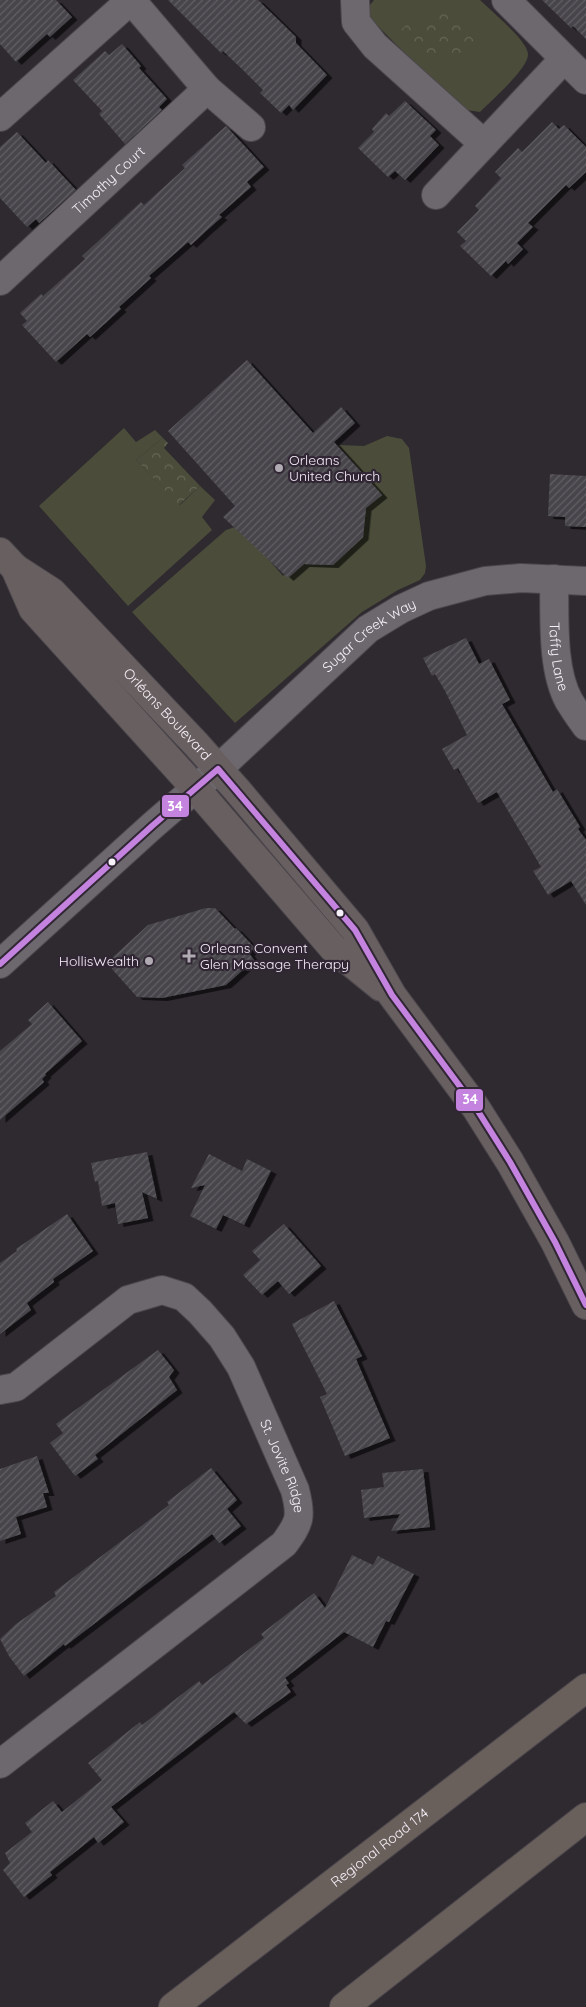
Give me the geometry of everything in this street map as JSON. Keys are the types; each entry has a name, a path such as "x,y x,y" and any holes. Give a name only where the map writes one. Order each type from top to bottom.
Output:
{"highway":[{"name":"Regional Road 174","path":"173,2007 586,1688"},
{"path":"344,2007 586,1817"}],"main road":[{"name":"Orléans Boulevard","path":"7,560 52,592 218,768 355,930 392,995 414,1022 476,1108 510,1162 556,1242 586,1305"},
{"name":"Orléans Boulevard","path":"7,560 33,609 196,789 333,948 392,995"}],"street":[{"path":"0,117 131,0 207,89 251,127"},
{"path":"355,0 356,22 375,46 484,144"},
{"path":"506,0 586,80"},
{"path":"436,195 564,58"},
{"name":"Timothy Court","path":"3,271 207,89"},
{"name":"Sugar Creek Way","path":"0,964 152,826 196,789 368,629 401,609 429,596 485,581 521,578 586,581"},
{"name":"Taffy Lane","path":"554,580 556,649 560,675 568,699 586,726"},
{"name":"St. Jovite Ridge","path":"0,1390 16,1387 128,1300 162,1290 184,1297 211,1324 241,1367 294,1490 299,1506 298,1525 284,1544 0,1764"}],"green space":[{"path":"374,0 480,0 521,41 528,54 527,60 516,76 480,112 460,109 369,17 367,9"},
{"path":"444,1 484,38 461,63 447,50 433,64 399,32 407,24 415,31"},
{"path":"124,428 136,442 155,430 163,438 136,460 180,505 200,486 215,500 202,517 212,530 128,606 39,506"},
{"path":"387,436 402,439 409,448 426,566 425,573 420,580 398,590 362,612 235,723 132,612 226,530 238,524 283,576 377,491 338,445 364,446"},
{"path":"163,438 168,443 164,448 200,486 179,505 136,460"}],"building":[{"path":"0,0 56,0 72,17 50,37 47,34 16,62 0,44"},
{"path":"168,0 258,0 296,37 296,43 327,75 293,110 289,105 281,113 260,93 263,90 223,51 221,53"},
{"path":"542,0 586,0 586,39 573,26 571,28"},
{"path":"122,44 141,66 139,68 167,99 159,107 162,110 125,144 99,114 102,111 73,80 105,51 109,55"},
{"path":"405,101 436,130 430,136 439,145 405,180 395,171 388,177 358,148 374,132 372,129 386,113 389,116"},
{"path":"552,122 559,129 564,125 586,147 586,172 569,188 566,185 528,223 533,227 517,243 523,249 508,264 506,261 491,276 460,246 466,241 457,232 479,210 475,206 501,178 495,172 518,148 522,152"},
{"path":"226,126 264,167 247,182 251,187 219,215 222,217 191,245 188,242 149,276 151,278 90,337 87,334 56,362 22,325 27,321 20,313 41,294 43,296 85,259 82,256 141,202 144,205 185,168 182,165"},
{"path":"17,132 46,163 48,160 76,190 39,223 36,219 27,227 0,198 0,147"},
{"name":"Orleans United Church","path":"247,360 313,433 341,407 355,423 334,442 382,495 366,508 363,537 333,565 304,564 288,578 223,517 235,506 168,431"},
{"path":"550,474 586,476 586,527 565,526 565,517 548,516"},
{"path":"466,638 479,664 489,659 510,700 502,704 553,792 557,789 580,827 578,829 586,840 586,905 571,881 548,895 533,871 541,867 497,792 478,803 458,768 454,770 442,749 467,735 445,691 435,674 432,676 423,658"},
{"path":"206,908 215,908 255,948 249,953 254,960 226,985 162,998 137,997 112,969 112,958 148,925"},
{"path":"48,1002 82,1041 45,1074 42,1079 44,1082 0,1120 0,1051 32,1024 28,1020"},
{"path":"147,1152 157,1199 142,1192 148,1218 118,1224 115,1203 102,1206 98,1181 95,1182 91,1163"},
{"path":"209,1154 242,1171 247,1159 271,1171 244,1225 223,1215 216,1229 190,1216 205,1185 191,1188"},
{"path":"67,1214 93,1251 53,1279 54,1282 27,1303 31,1310 0,1334 0,1263 17,1251 16,1249"},
{"path":"284,1224 321,1266 289,1294 278,1281 262,1295 243,1275 260,1260 252,1251"},
{"path":"334,1301 362,1356 356,1359 390,1438 345,1456 320,1397 327,1394 292,1324"},
{"path":"158,1350 174,1370 169,1377 177,1390 95,1455 98,1459 75,1476 50,1443 63,1433 56,1424"},
{"path":"37,1456 49,1493 43,1493 47,1507 16,1517 21,1534 0,1541 0,1469"},
{"path":"211,1468 237,1500 227,1509 241,1526 219,1543 212,1534 24,1676 9,1656 0,1639 16,1624 56,1596 54,1592 169,1505 167,1502"},
{"path":"423,1469 430,1527 391,1531 400,1514 364,1518 361,1490 384,1487 382,1473"},
{"path":"352,1555 373,1565 378,1556 414,1574 389,1622 386,1621 373,1647 344,1632 285,1678 289,1683 286,1685 291,1692 246,1724 234,1712 111,1807 124,1822 98,1843 94,1837 50,1872 52,1875 24,1897 3,1870 10,1863 5,1853 32,1832 25,1823 53,1801 62,1812 102,1780 88,1763 140,1722 142,1725 199,1681 202,1685 264,1638 261,1634 314,1593 325,1608"}],"transit line":[{"name":"34","path":"0,964 152,826 218,769 355,930 392,995 476,1108 510,1162 555,1242 586,1305"}],"place":[{"name":"Orleans United Church","path":"279,468"},
{"name":"Orleans Convent Glen Massage Therapy","path":"189,956"},
{"name":"HollisWealth","path":"149,961"}]}
